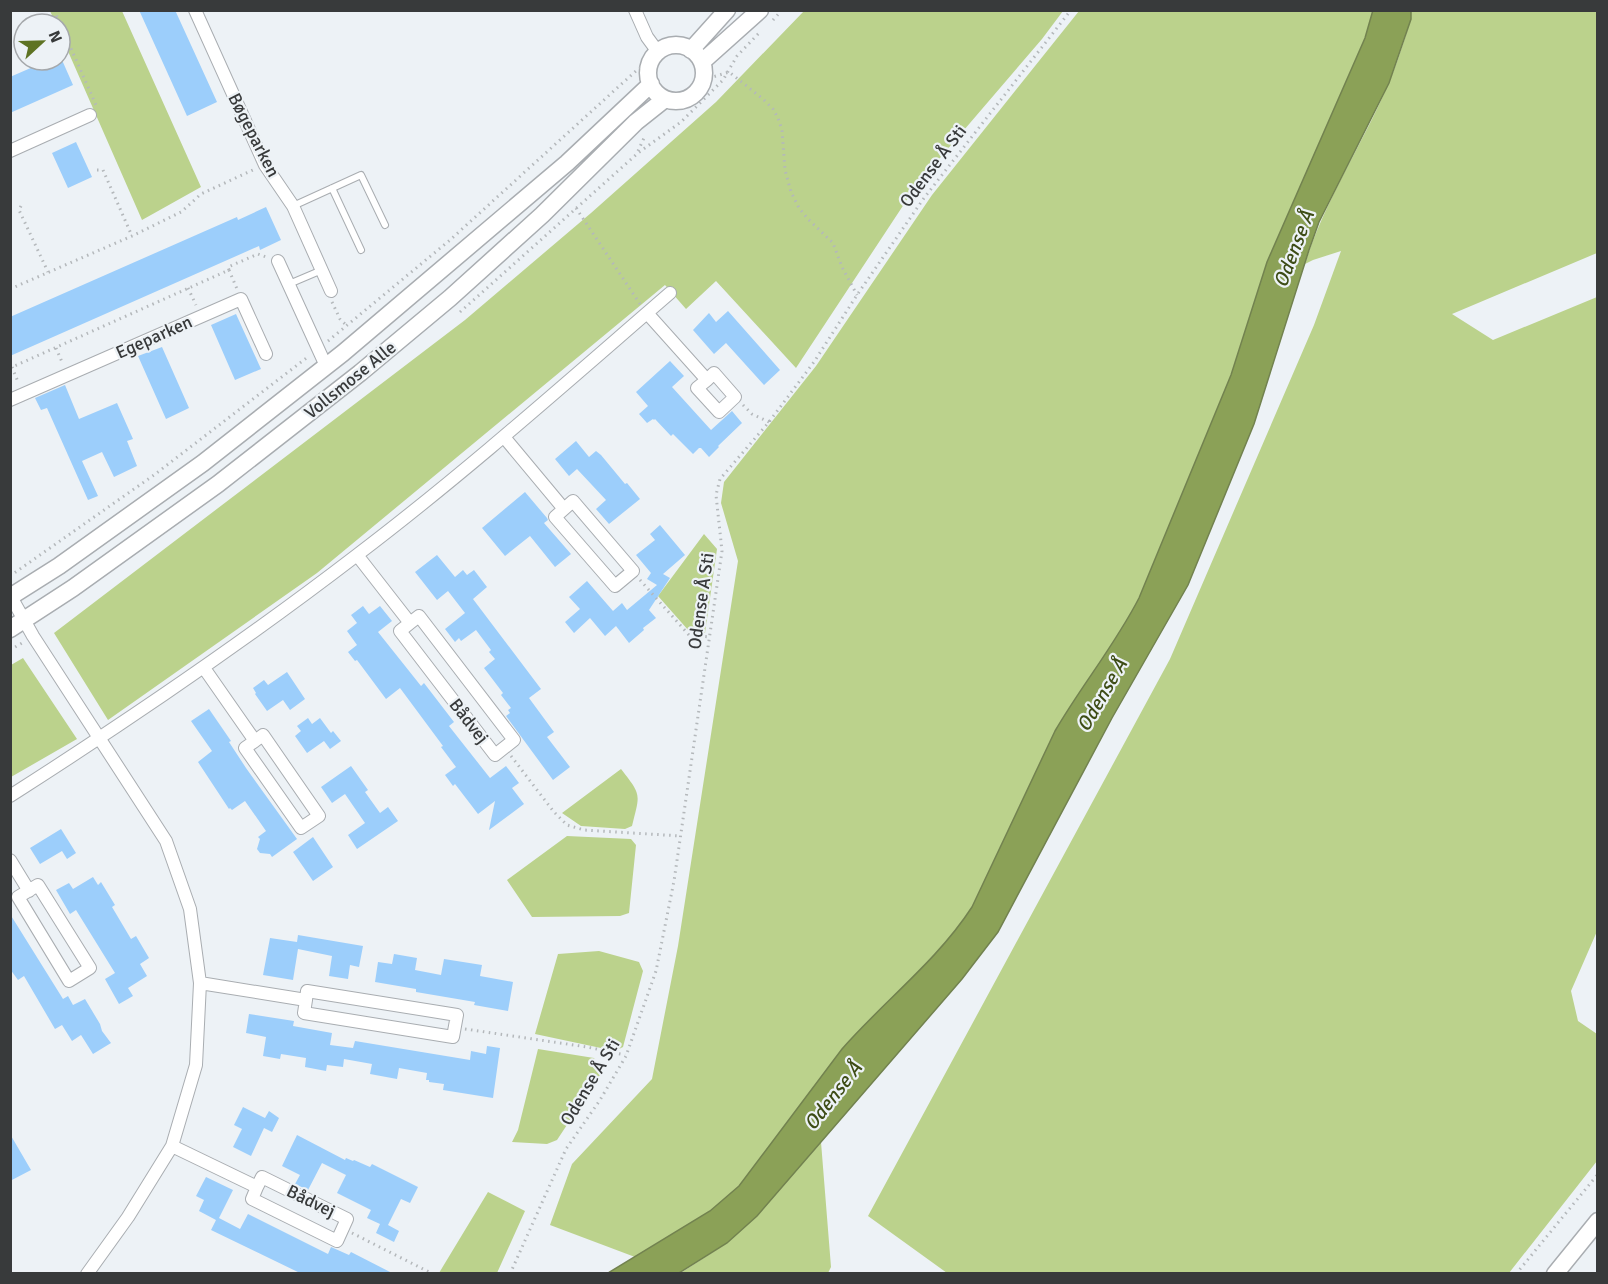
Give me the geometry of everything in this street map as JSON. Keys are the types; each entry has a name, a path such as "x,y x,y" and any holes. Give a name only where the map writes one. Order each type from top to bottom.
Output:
{"street":[{"name":"Bøgeparken","path":"195,10 265,165 293,206 331,291"},
{"path":"635,10 654,57"},
{"path":"696,56 727,10"},
{"path":"696,56 760,10"},
{"path":"674,46 683,46 696,56 704,71 704,80 700,89 693,96 675,101 665,99 657,93 648,73 654,57 666,48 674,46"},
{"name":"Vollsmose Alle","path":"11,596 59,566 203,462 326,366 567,163 651,84"},
{"name":"Vollsmose Alle","path":"17,625 73,588 218,484 360,373 450,298 542,215 636,122 665,99"},
{"path":"10,151 90,115"},
{"path":"278,261 326,366"},
{"path":"10,796 204,668 357,555 504,437 670,293"},
{"path":"241,299 266,354"},
{"name":"Egeparken","path":"10,400 241,299"},
{"path":"646,313 707,380"},
{"path":"714,374 735,397 719,412 698,388 707,380 714,374"},
{"path":"504,437 564,509"},
{"path":"573,501 633,571 615,586 555,516 564,509 573,501"},
{"path":"357,555 410,623"},
{"path":"11,596 17,625 99,739 166,841 190,909 200,983 196,1065 172,1146 128,1217 87,1274"},
{"name":"Bådvej","path":"419,616 514,740 505,748 495,755 400,631 410,623 419,616"},
{"path":"204,668 255,741"},
{"path":"263,735 319,816 301,828 245,748 255,741 263,735"},
{"path":"10,860 29,891"},
{"path":"38,885 90,968 69,981 18,897 29,891 38,885"},
{"path":"200,983 306,1000"},
{"path":"307,991 457,1015 453,1037 304,1013 306,1000 307,991"},
{"name":"Bådvej","path":"172,1146 257,1187"},
{"name":"Bådvej","path":"262,1178 347,1219 337,1240 252,1199 257,1187 262,1178"},
{"path":"1555,1274 1598,1221"}],"lane":[{"path":"293,206 361,175 385,225"},
{"path":"332,188 361,250"},
{"path":"289,284 322,270"}],"path":[{"path":"54,10 96,105 90,109 90,115"},
{"name":"Odense Å Sti","path":"510,1274 566,1149 600,1100 626,1056 656,971 674,881 722,551 717,495 720,479 769,422 814,362 924,198 1071,10"},
{"path":"10,576 154,475 319,349 450,240 654,57"},
{"path":"704,80 729,72 772,109 782,130 785,170 799,208 833,243 842,267 857,295"},
{"path":"10,289 132,236 181,212 201,194 265,165"},
{"path":"97,170 103,170 132,236"},
{"path":"21,206 19,210 48,272"},
{"path":"576,208 646,313"},
{"path":"241,299 228,267 258,254"},
{"path":"10,368 229,270"},
{"path":"188,288 201,316"},
{"path":"331,291 330,297 340,319 347,326"},
{"path":"735,397 752,414 769,422"},
{"path":"633,571 647,590 689,635 710,637"},
{"path":"505,748 554,812 567,825 584,830 681,836"},
{"path":"455,1028 587,1047 626,1056"},
{"path":"1516,1274 1598,1174"},
{"path":"343,1228 433,1274"}],"shaded area":[{"path":"122,11 201,187 142,220 72,60 72,12 50,12"},
{"path":"804,11 1063,11 1042,39 916,186 796,368 716,281 686,309 665,285 317,573 108,720 54,633 465,320 591,213 716,102"},
{"path":"1079,11 1373,11 1365,38 1267,262 1231,375 1139,598 1055,731 972,907 961,924 739,1186 710,1211 635,1257 550,1225 572,1164 652,1079 678,946 738,561 721,503 724,482 816,366 932,195"},
{"path":"1411,11 1597,11 1597,253 1452,314 1493,340 1597,297 1598,929 1571,991 1578,1021 1597,1034 1597,1161 1509,1273 947,1273 868,1216 1170,659 1314,325 1341,251 1305,264 1325,212 1388,85 1406,35"},
{"path":"704,534 717,549 705,633 689,631 658,596"},
{"path":"23,658 77,739 11,777 11,665"},
{"path":"621,769 633,785 637,795 638,801 632,826 625,829 581,826 562,813"},
{"path":"567,836 631,839 636,845 629,913 620,916 532,917 507,880"},
{"path":"599,951 639,962 643,971 623,1047 615,1051 535,1034 558,954"},
{"path":"538,1049 594,1058 602,1072 557,1140 547,1144 512,1142 518,1130"},
{"path":"821,1142 831,1267 828,1273 679,1274 727,1243 757,1216"},
{"path":"488,1192 525,1211 497,1273 439,1273"}],"water":[{"name":"Odense Å","path":"1373,10 1411,11 1411,19 1389,83 1319,222 1254,424 1188,585 1112,718 998,932 962,979 757,1216 727,1243 679,1273 608,1273 710,1211 739,1186 842,1049 927,963 972,907 1055,731 1139,598 1231,375 1267,262 1365,38"}],"building":[{"path":"139,10 175,10 217,102 187,116"},
{"path":"21,72 67,72 73,85 10,113 10,77"},
{"path":"76,142 92,177 68,188 52,153"},
{"path":"266,207 281,240 260,250 259,246 10,356 10,317 237,217 238,220"},
{"path":"728,311 780,370 764,385 726,343 714,354 693,330 709,313 716,322"},
{"path":"236,314 261,369 235,380 211,325"},
{"path":"162,347 189,408 166,419 138,356"},
{"path":"670,361 684,376 672,387 711,430 732,411 742,423 709,457 701,448 693,454 655,419 647,423 639,414 648,406 636,392"},
{"path":"65,385 79,419 117,403 133,439 127,441 137,466 114,477 102,452 82,461 98,496 88,500 47,408 41,410 35,398"},
{"path":"576,441 589,457 596,451 601,455 640,499 609,524 596,509 606,500 577,469 569,476 555,459"},
{"path":"525,492 547,518 548,520 544,523 571,554 555,567 530,536 505,556 482,528"},
{"path":"660,525 685,555 663,574 670,578 649,610 656,618 629,643 616,626 605,636 590,618 574,633 565,622 580,609 569,597 587,581 613,611 622,603 627,610 657,585 647,579 651,573 636,555 655,540 650,534"},
{"path":"437,555 455,577 463,570 467,575 474,570 487,587 473,599 541,689 529,698 554,732 547,737 570,767 553,780 506,716 510,713 508,710 511,708 484,668 495,659 489,652 491,650 476,630 461,641 459,638 455,642 445,629 465,613 448,591 437,600 415,572"},
{"path":"363,606 369,614 380,606 392,621 378,632 421,686 424,683 454,722 449,726 490,778 506,766 519,783 512,788 524,804 489,830 495,801 478,814 455,784 453,786 445,775 456,767 400,688 386,699 357,660 355,661 348,652 357,645 347,631 357,623 351,615"},
{"path":"287,672 305,699 290,710 283,700 267,711 253,688 264,680 268,685"},
{"path":"209,709 246,768 297,839 272,857 270,854 260,853 257,849 260,839 258,837 266,831 245,801 232,810 229,809 198,762 212,751 191,721"},
{"path":"308,718 312,724 320,718 331,733 333,731 341,741 330,749 324,741 307,753 295,736 301,731 297,726"},
{"path":"351,766 368,790 365,792 380,813 388,807 398,821 357,849 348,835 365,823 345,794 332,803 321,787"},
{"path":"61,829 76,853 67,859 62,851 40,864 30,848"},
{"path":"313,837 333,867 313,881 293,852"},
{"path":"93,877 98,885 101,882 115,905 112,907 131,939 136,936 149,958 140,964 147,976 128,988 133,996 119,1004 105,979 115,973 76,910 70,914 56,890 69,883 73,889"},
{"path":"10,914 63,999 68,996 73,1005 85,999 111,1043 93,1054 81,1035 72,1041 62,1025 55,1029 24,976 18,980 10,969"},
{"path":"298,935 363,946 359,967 350,965 348,979 329,976 332,956 298,949 293,980 263,975 270,938 297,942"},
{"path":"394,954 417,958 415,970 441,975 444,959 482,965 480,976 513,982 508,1011 474,1005 475,1002 416,992 416,989 375,982 378,962 392,964"},
{"path":"249,1014 294,1021 293,1026 332,1033 330,1045 353,1048 355,1041 470,1060 471,1051 486,1054 487,1046 500,1048 493,1098 443,1090 444,1084 426,1080 427,1073 399,1068 397,1079 370,1074 372,1064 344,1059 343,1067 327,1065 326,1071 305,1067 306,1058 281,1054 280,1059 263,1056 266,1037 246,1033"},
{"path":"243,1107 265,1118 269,1111 279,1118 272,1132 264,1128 251,1156 233,1147 242,1129 234,1125"},
{"path":"10,1134 31,1170 10,1181"},
{"path":"297,1135 345,1160 346,1158 354,1160 370,1167 372,1164 418,1187 410,1203 401,1199 388,1225 399,1231 394,1242 376,1233 380,1224 367,1218 371,1210 337,1193 346,1175 322,1163 308,1190 295,1184 300,1175 282,1166"},
{"path":"206,1177 233,1190 219,1218 240,1229 248,1214 328,1254 331,1247 349,1255 351,1252 394,1274 302,1274 211,1230 216,1220 199,1211 204,1200 196,1196"}]}
